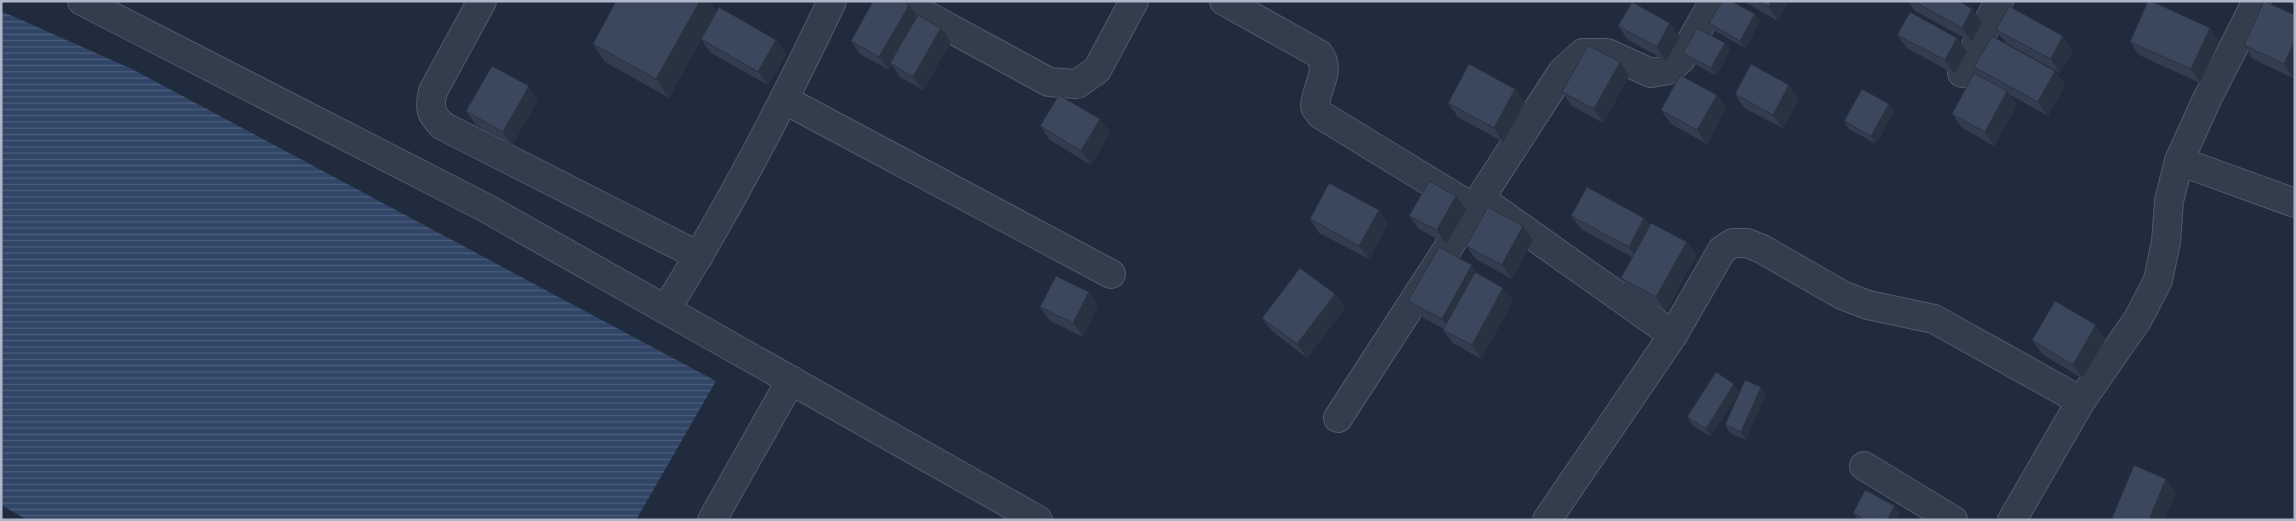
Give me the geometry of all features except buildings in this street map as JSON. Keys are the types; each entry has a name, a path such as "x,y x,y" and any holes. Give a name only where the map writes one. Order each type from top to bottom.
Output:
{"street":[{"path":"82,1 486,208 1038,520"},
{"path":"482,1 433,91 430,104 433,117 443,126 699,256"},
{"path":"666,309 699,256 785,100 832,1"},
{"path":"900,1 1049,82 1077,84 1097,70 1134,1"},
{"path":"1224,1 1319,54 1325,62 1325,71 1315,98 1315,107 1321,115 1478,204 1673,335"},
{"path":"1338,418 1562,72 1583,53 1607,53 1651,73 1669,70 1681,59 1714,1"},
{"path":"1962,73 1999,1"},
{"path":"2012,520 2081,401 2138,320 2158,280 2166,242 2169,200 2179,161 2207,99 2258,1"},
{"path":"785,100 1111,274"},
{"path":"2179,161 2295,204"},
{"path":"1547,520 1673,335 1722,250 1733,243 1747,243 1762,249 1842,295 1868,305 1934,319 2081,401"},
{"path":"712,520 792,380"},
{"path":"1864,466 1954,520"}],"water":[{"path":"1,11 132,69 716,381 636,520 28,520 1,505"}]}
